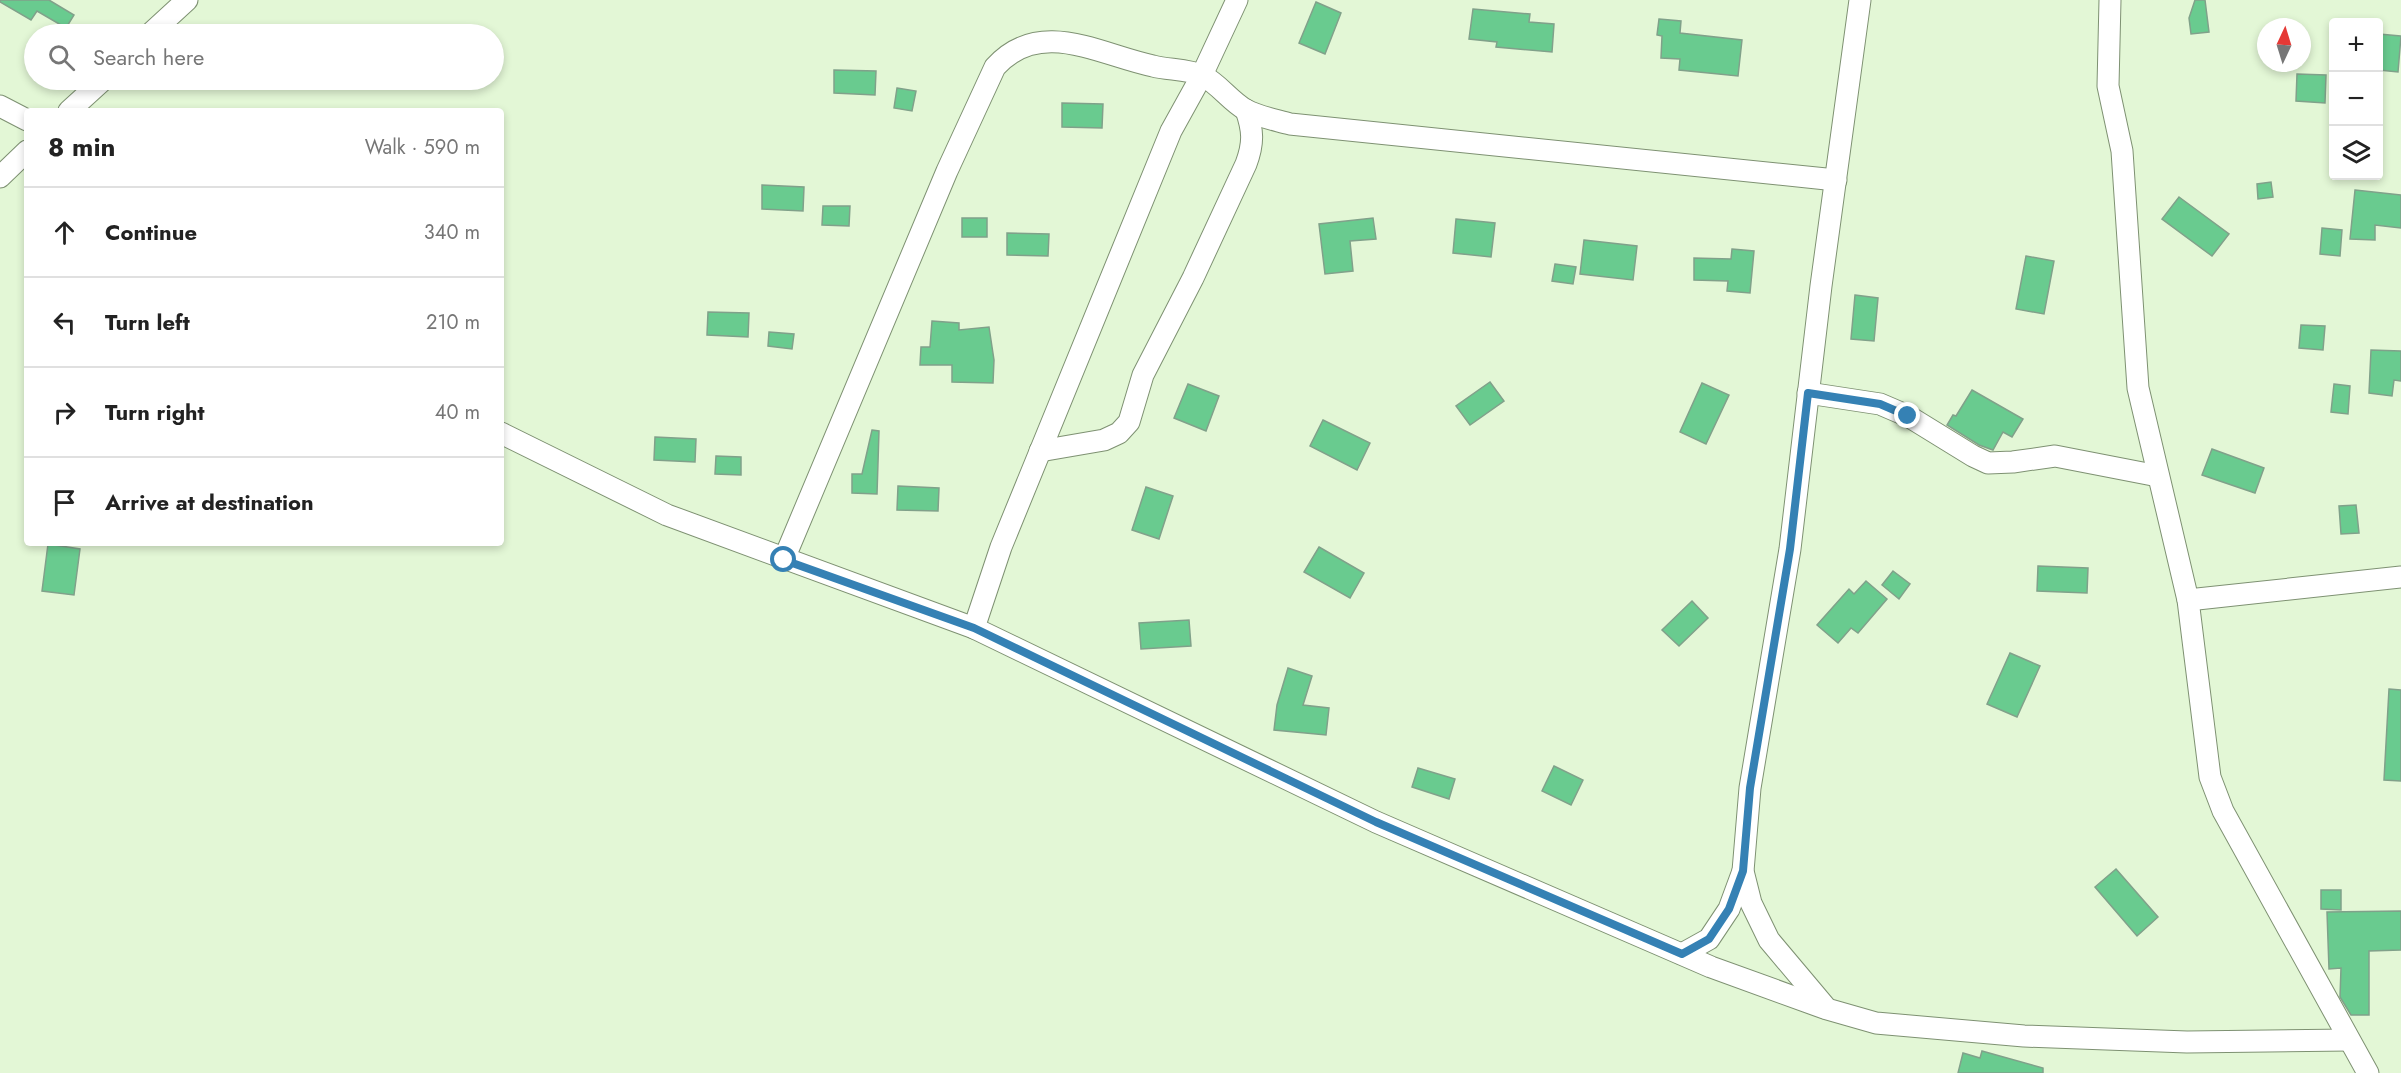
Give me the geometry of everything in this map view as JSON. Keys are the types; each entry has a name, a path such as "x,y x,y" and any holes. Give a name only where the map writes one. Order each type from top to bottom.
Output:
{"street":[{"path":"161,24 187,0"},
{"path":"974,628 1001,547 1171,131 1202,75 1237,0"},
{"path":"1682,954 1709,939 1729,909 1743,871 1750,788 1790,549 1808,393 1860,0"},
{"path":"2110,0 2108,86 2122,151 2138,388 2188,600 2210,777 2223,811 2368,1073"},
{"path":"784,560 947,171 994,67 1007,54 1026,45 1047,41 1077,45 1152,66 1202,75 1246,110 1290,124 1836,180"},
{"path":"72,108 92,90"},
{"path":"0,106 24,118"},
{"path":"1040,451 1104,440 1119,433 1129,422 1143,375 1193,278 1253,146 1252,128 1246,110"},
{"path":"1253,146 1290,124"},
{"path":"0,177 24,154"},
{"path":"1808,393 1880,404 1908,416 1988,463 2055,456 2158,476"},
{"path":"504,434 667,515 784,560 974,628 1376,822 1682,954 1827,1009 1876,1023 2024,1036 2187,1042 2349,1040"},
{"path":"2188,600 2401,576"},
{"path":"1743,871 1751,903 1769,940 1827,1009"}],"building":[{"path":"0,0 49,0 74,15 68,24 59,24 37,11 31,20"},
{"path":"2195,0 2205,0 2209,32 2191,34 2189,18"},
{"path":"1316,2 1341,13 1325,54 1299,43"},
{"path":"1473,9 1530,14 1529,22 1554,24 1552,52 1496,47 1497,42 1469,39"},
{"path":"1659,19 1681,21 1680,33 1742,40 1738,76 1679,70 1680,59 1661,58 1662,36 1657,35"},
{"path":"2383,34 2401,36 2398,72 2383,70"},
{"path":"834,70 876,71 875,95 834,93"},
{"path":"2297,74 2326,75 2325,103 2296,101"},
{"path":"897,88 916,91 912,111 894,108"},
{"path":"1062,103 1103,104 1102,128 1062,127"},
{"path":"2271,182 2273,197 2258,199 2257,184"},
{"path":"762,185 804,187 803,211 762,209"},
{"path":"2355,190 2401,195 2401,228 2375,225 2375,240 2350,239"},
{"path":"2179,197 2229,234 2212,256 2162,219"},
{"path":"823,206 850,206 849,226 822,225"},
{"path":"962,218 987,218 987,237 962,237"},
{"path":"1373,218 1376,239 1350,241 1353,271 1325,274 1319,224"},
{"path":"1456,219 1495,223 1491,257 1453,253"},
{"path":"2322,228 2342,230 2340,256 2320,254"},
{"path":"1007,233 1049,234 1048,256 1007,255"},
{"path":"1584,240 1637,246 1633,280 1580,274"},
{"path":"1732,249 1754,251 1750,293 1727,291 1728,281 1694,280 1694,258 1731,259"},
{"path":"2026,256 2054,261 2044,314 2016,309"},
{"path":"1555,264 1576,267 1573,284 1552,281"},
{"path":"1855,295 1878,298 1874,341 1851,339"},
{"path":"708,312 749,313 748,337 707,335"},
{"path":"932,321 959,323 959,330 989,327 994,360 993,383 952,382 952,365 920,365 921,347 930,347"},
{"path":"2301,325 2325,326 2323,350 2299,348"},
{"path":"769,332 794,334 792,349 768,346"},
{"path":"2371,350 2401,351 2401,381 2394,380 2392,396 2369,393"},
{"path":"1490,382 1504,401 1470,425 1456,406"},
{"path":"1702,383 1729,395 1706,444 1680,432"},
{"path":"1188,384 1219,396 1206,431 1174,418"},
{"path":"2334,384 2350,386 2348,414 2331,412"},
{"path":"1972,390 2023,419 2012,437 2003,432 1993,450 1979,445 1947,425 1953,415 1956,416"},
{"path":"1323,420 1370,443 1357,470 1310,446"},
{"path":"872,430 879,431 877,494 852,493 852,474 862,474"},
{"path":"655,437 696,439 695,462 654,460"},
{"path":"2212,449 2264,468 2255,493 2202,475"},
{"path":"716,456 741,457 741,475 715,474"},
{"path":"898,486 939,488 938,511 897,510"},
{"path":"1146,487 1173,496 1159,539 1132,530"},
{"path":"2356,505 2359,533 2341,534 2339,506"},
{"path":"48,546 80,549 74,595 42,591"},
{"path":"1319,547 1364,573 1350,598 1304,572"},
{"path":"2038,566 2088,568 2087,593 2037,591"},
{"path":"1893,571 1910,584 1899,599 1882,585"},
{"path":"1866,581 1887,599 1858,633 1851,628 1838,643 1817,625 1849,589 1854,594"},
{"path":"1692,601 1708,618 1679,646 1662,630"},
{"path":"1189,620 1191,646 1141,649 1139,623"},
{"path":"2010,653 2040,666 2017,717 1987,704"},
{"path":"1288,668 1312,676 1303,705 1329,708 1326,735 1274,730 1277,705"},
{"path":"2389,689 2401,690 2401,781 2384,780"},
{"path":"1554,766 1583,780 1571,805 1542,791"},
{"path":"1418,768 1455,779 1449,799 1412,787"},
{"path":"2116,869 2158,917 2137,936 2095,887"},
{"path":"2321,890 2341,890 2341,910 2321,909"},
{"path":"2401,911 2401,950 2369,951 2369,1015 2351,1015 2340,997 2341,968 2329,969 2327,912"},
{"path":"1982,1051 2043,1068 2043,1073 1958,1073 1963,1053 1980,1058"}],"route":[{"path":"784,560 974,628 1376,822 1682,954 1709,939 1729,909 1743,871 1750,788 1790,549 1808,393 1854,398 1880,404 1908,416"}]}
